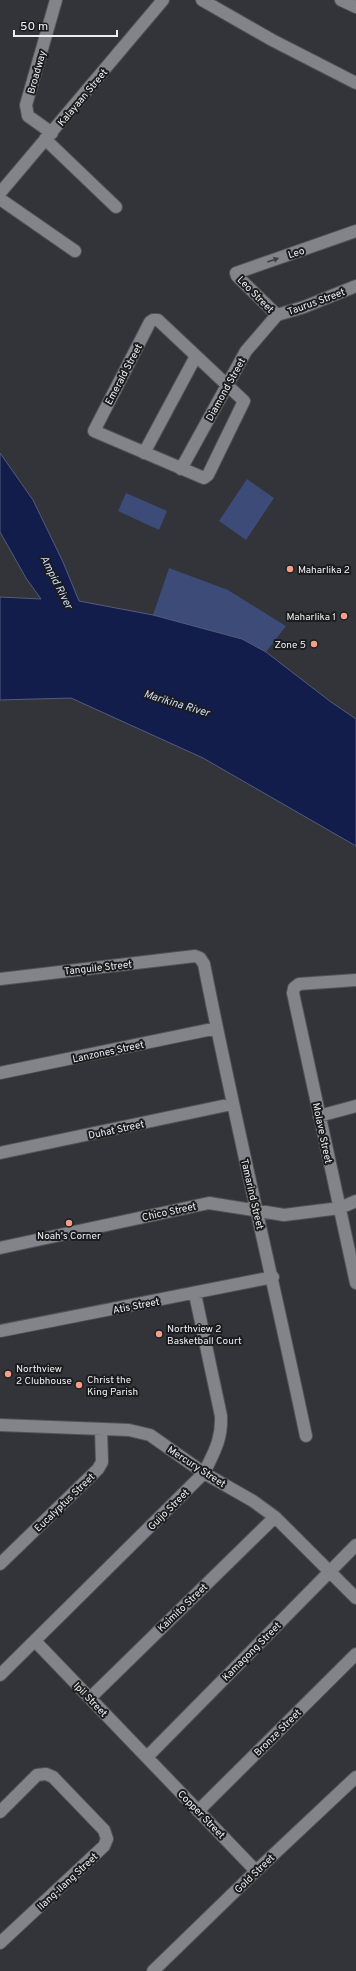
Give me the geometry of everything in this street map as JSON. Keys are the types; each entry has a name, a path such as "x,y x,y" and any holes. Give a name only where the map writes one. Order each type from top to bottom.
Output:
{"street":[{"name":"Broadway","path":"56,0 26,105 28,116 116,207"},
{"name":"Kalayaan Street","path":"0,193 163,0"},
{"path":"202,0 272,40 356,83"},
{"path":"341,0 356,7"},
{"path":"0,199 75,251"},
{"name":"Leo","path":"236,273 356,231"},
{"name":"Leo Street","path":"236,273 237,276 277,315"},
{"name":"Taurus Street","path":"277,315 304,307 356,286"},
{"name":"Diamond Street","path":"181,469 227,383 246,351 277,315"},
{"name":"Emerald Street","path":"144,453 95,433 94,429 150,322 158,320 196,356"},
{"path":"196,356 227,383 242,398 244,404 208,475 204,478 144,453 196,356"},
{"name":"Tanguile Street","path":"0,979 195,956"},
{"name":"Tamarind Street","path":"195,956 200,958 204,964 232,1104 273,1278 306,1436"},
{"name":"Molave Street","path":"356,980 299,984 294,988 293,993 356,1283"},
{"name":"Lanzones Street","path":"0,1073 217,1028"},
{"name":"Duhat Street","path":"0,1153 232,1104"},
{"path":"319,1116 356,1106"},
{"name":"Chico Street","path":"0,1248 209,1203 284,1215 340,1208 356,1201"},
{"name":"Atis Street","path":"0,1331 273,1278"},
{"name":"Guijo Street","path":"0,1675 204,1473 220,1441 222,1429 221,1416 195,1294"},
{"name":"Mercury Street","path":"0,1427 129,1430 150,1434 204,1473 253,1501 275,1517 356,1598"},
{"name":"Eucalyptus Street","path":"0,1564 98,1469 102,1462 101,1429"},
{"name":"Kaimito Street","path":"90,1698 275,1517"},
{"name":"Kamagong Street","path":"147,1757 356,1545"},
{"name":"Ipil Street","path":"35,1641 147,1757"},
{"name":"Bronze Street","path":"198,1810 356,1654"},
{"name":"Copper Street","path":"147,1757 256,1871"},
{"name":"Ilang-Ilang Street","path":"0,1812 37,1775 46,1774 53,1777 104,1830 107,1839 104,1846 0,1943"},
{"name":"Gold Street","path":"153,1971 356,1777"}],"shaded area":[{"path":"247,479 274,498 246,540 219,521"},
{"path":"126,493 167,511 159,530 118,511"},
{"path":"169,568 228,590 286,626 266,652 242,639 153,615"}],"water":[{"path":"0,453 33,500 63,562 79,601 153,615 242,639 266,652 331,702 356,719 356,846 203,758 71,698 0,700 0,597 41,599 26,578 0,532"}],"place":[{"name":"Maharlika 2","path":"290,569"},
{"name":"Maharlika 1","path":"344,616"},
{"name":"Zone 5","path":"314,644"},
{"name":"Noah's Corner","path":"69,1223"},
{"name":"Northview 2 Basketball Court","path":"159,1334"},
{"name":"Northview 2 Clubhouse","path":"8,1374"},
{"name":"Christ the King Parish","path":"79,1385"}],"water label":[{"name":"Ampid River","path":"57,582"},
{"name":"Marikina River","path":"177,703"}]}
